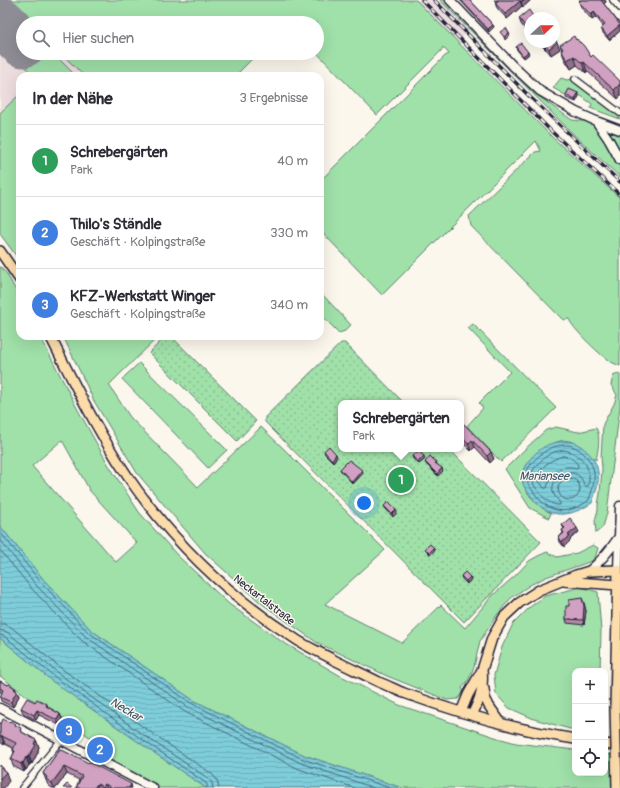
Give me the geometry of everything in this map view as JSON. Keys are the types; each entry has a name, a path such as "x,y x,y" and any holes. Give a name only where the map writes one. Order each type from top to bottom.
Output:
{"main road":[{"path":"450,0 513,66 540,91 576,112 620,130"},
{"path":"596,121 620,160"},
{"path":"0,251 16,274"},
{"name":"Neckartalstraße","path":"52,340 103,438 119,464 156,515 199,562 249,606 299,641 352,669 402,692 461,712 501,723 572,738"},
{"path":"617,788 615,707 619,585 618,538 620,506"},
{"path":"589,571 601,560 618,538"},
{"path":"461,712 468,695 482,670 492,638 504,617 519,603 539,590 576,574 589,571 619,571"},
{"path":"562,580 619,585"},
{"path":"482,670 485,698 488,706 501,723"},
{"path":"472,715 479,699 483,681"},
{"path":"0,708 153,788"},
{"path":"608,744 620,746"}],"street":[{"path":"613,0 620,8"},
{"path":"575,79 620,113"},
{"path":"22,788 61,740"}],"shaded area":[{"path":"0,0 114,0 129,16 16,16 16,60 173,60 185,72 16,72 16,170 0,153"},
{"path":"416,0 440,0 470,30 458,42"}],"green space":[{"path":"8,0 416,0 553,138 620,198 620,366 610,361 599,352 580,334 569,319 563,320 471,226 469,216 535,152 541,151 536,141 382,295 324,234 324,177 445,56 449,54 443,47 441,51 377,115 324,60 324,16 24,16"},
{"path":"440,0 445,0 470,28 534,93 572,120 620,125 620,177 572,133"},
{"path":"0,1 16,17 16,57 0,41"},
{"path":"18,60 60,60 72,72 30,72"},
{"path":"68,60 251,60 239,72 80,72"},
{"path":"561,78 567,80 572,79 620,115 620,119 590,108 592,104 569,90 565,95 553,88"},
{"path":"16,98 16,256 0,234 0,113"},
{"path":"0,266 7,274 16,291 16,340 42,340 108,464 139,512 177,555 229,604 281,641 339,675 399,705 516,743 572,750 572,776 608,776 608,754 620,756 620,788 402,788 304,755 193,700 91,630 43,579 0,526","holes":["62,440 90,491 137,543 116,562 32,466"]},
{"path":"324,296 351,325 345,331 339,333 324,318"},
{"path":"473,324 556,408 501,462 467,426 483,408 479,403 510,372 468,328"},
{"path":"65,340 155,340 109,385 130,417 198,487 261,427 385,550 325,604 402,643 441,605 465,628 493,595 516,575 529,561 538,556 547,552 557,557 577,553 593,545 598,548 596,555 592,561 546,577 530,585 511,598 497,615 480,641 474,667 468,681 462,688 464,692 458,699 447,700 387,676 316,642 262,604 205,553 137,473 94,401"},
{"path":"162,340 175,340 256,421 237,441 149,353"},
{"path":"341,343 345,343 401,400 338,400 338,452 452,452 541,542 464,622 265,422 265,417"},
{"path":"139,363 227,450 208,468 122,379"},
{"path":"618,374 620,375 620,406 607,513 603,527 596,533 595,520 598,510 602,469 601,456 603,424 614,404 617,395 611,385 613,376"},
{"path":"556,427 578,432 596,428 598,431 599,444 596,460 574,442 560,441 546,447 528,462 522,474 525,488 537,503 551,513 549,518 530,508 505,469 546,430"},
{"path":"581,587 598,592 601,631 600,668 572,668 572,729 534,719 509,708 496,694 494,675 502,647 513,624 530,607 545,596"},
{"path":"0,638 52,681 206,788 147,788 102,757 106,749 51,709 29,698 0,676"}],"water":[{"name":"Mariansee","path":"562,441 573,442 587,451 596,463 598,472 597,488 592,503 575,512 567,514 552,513 544,509 524,487 522,480 524,469 535,453 545,446"},
{"name":"Neckar","path":"0,526 43,579 91,630 193,700 304,755 402,788 206,788 52,681 0,638"}],"building":[{"path":"461,0 470,0 493,25 488,29"},
{"path":"497,0 524,0 521,2 520,1 505,14 495,3 498,1"},
{"path":"581,0 601,0 620,25 607,36 601,28 605,25 594,12 591,15 579,2"},
{"path":"524,14 524,25 519,18"},
{"path":"506,28 509,33 504,37 500,32"},
{"path":"574,36 576,40 577,39 584,46 591,57 593,55 620,81 620,84 614,90 584,62 582,63 574,56 567,60 561,50 563,49 560,45"},
{"path":"521,43 528,52 523,56 516,47"},
{"path":"569,89 578,93 575,100 566,95"},
{"path":"464,424 491,452 487,456 472,440 468,444 464,439"},
{"path":"329,446 336,454 332,460 324,451"},
{"path":"419,452 424,456 418,462 412,456"},
{"path":"430,456 436,462 435,463 442,468 437,474 425,462"},
{"path":"349,460 362,470 352,482 340,469"},
{"path":"388,502 396,510 392,514 384,506"},
{"path":"570,518 577,528 562,542 558,538 564,533 562,530 565,528 562,525"},
{"path":"430,544 434,548 429,553 425,549"},
{"path":"465,572 470,577 466,581 461,576"},
{"path":"582,598 584,606 583,620 566,619 566,606 569,606 569,600"},
{"path":"0,681 8,685 9,684 17,691 11,702 0,697 3,690 0,688"},
{"path":"27,698 35,702 37,699 47,704 46,706 60,714 57,720 37,710 34,715 21,708"},
{"path":"3,719 16,724 15,725 21,728 20,731 36,740 34,744 36,745 29,756 27,758 26,757 21,764 11,759 15,751 13,750 16,743 0,736 0,723 1,724"},
{"path":"64,719 76,727 71,734 59,726"},
{"path":"60,749 131,784 129,788 112,788 105,784 103,787 97,784 94,788 76,788 82,776 64,767 52,783 46,779 47,777 43,773"},
{"path":"0,765 6,772 0,779"},
{"path":"67,784 72,788 63,788"}],"runway":[{"path":"0,21 16,36"}],"railway":[{"path":"422,0 551,131 620,195"},
{"path":"434,0 530,97 620,182"}],"place":[{"name":"Schrebergärten","path":"401,480"},
{"name":"KFZ-Werkstatt Winger","path":"69,731"},
{"name":"Thilo's Ständle","path":"100,750"}]}
